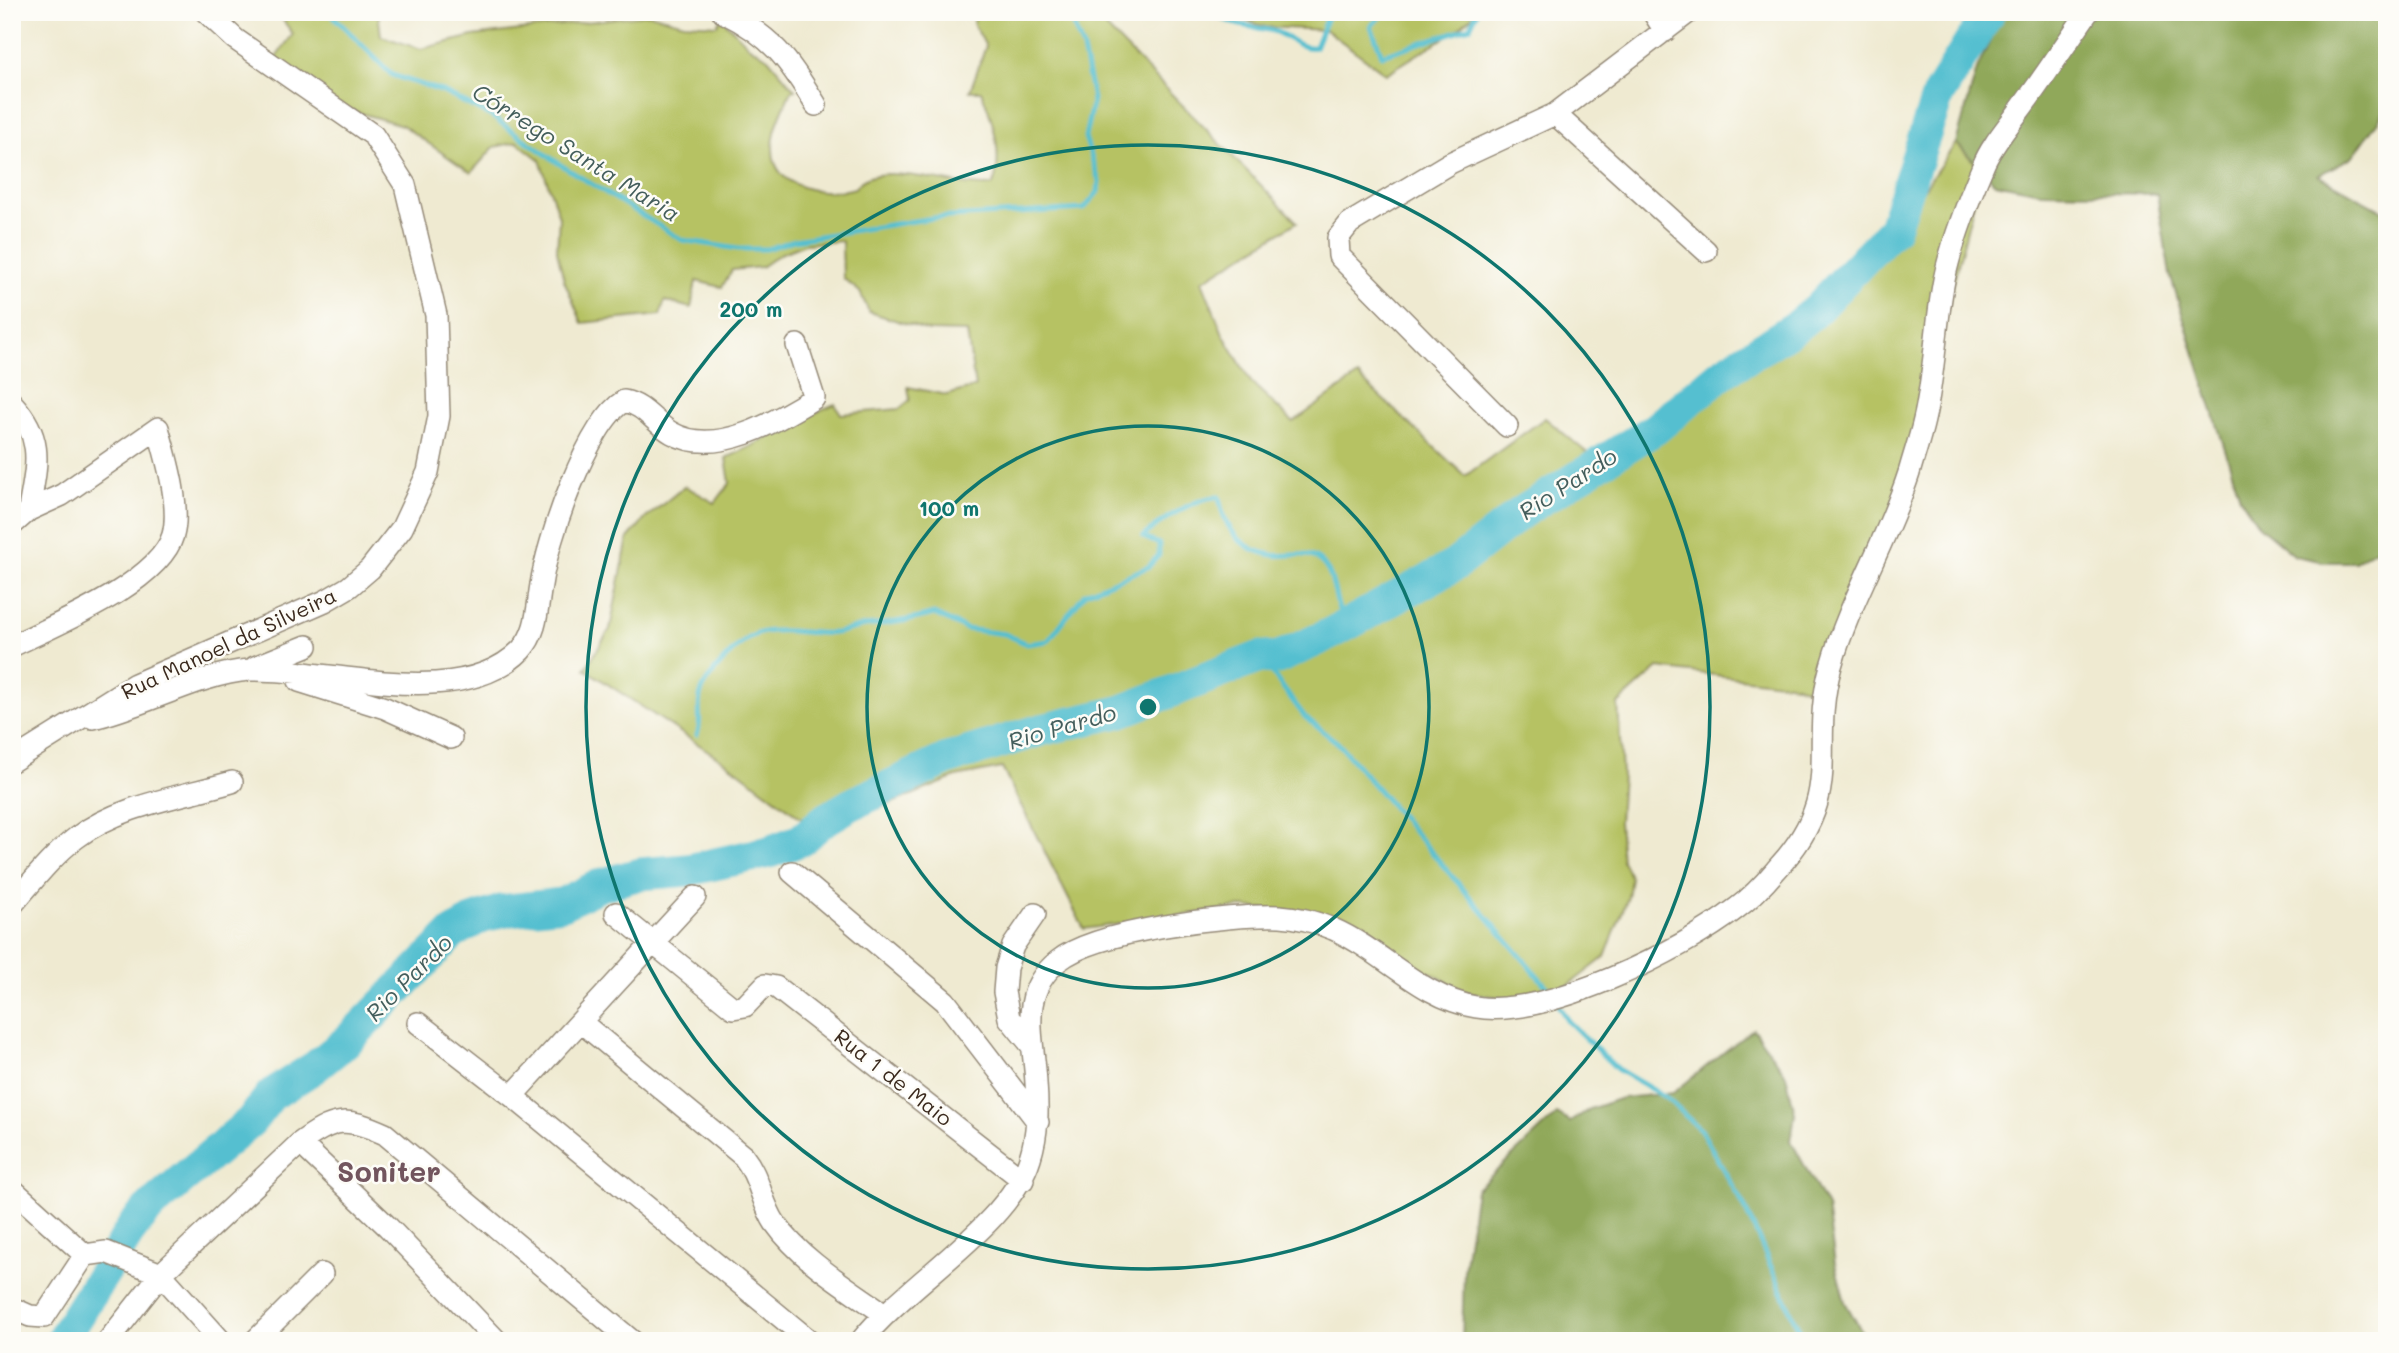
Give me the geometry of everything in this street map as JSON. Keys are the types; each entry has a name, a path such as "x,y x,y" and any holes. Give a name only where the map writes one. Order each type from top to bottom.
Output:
{"street":[{"name":"Rua Manoel da Silveira","path":"12,761 135,684 325,601 349,587 370,569 402,528 428,472 439,416 436,314 408,194 393,163 373,135 350,116 235,39 206,12"},
{"path":"723,12 752,27 777,46 816,105"},
{"path":"1653,12 1665,31"},
{"path":"1507,426 1339,256 1336,248 1344,228 1450,163 1555,114 1689,12"},
{"path":"861,1341 883,1313 987,1223 1023,1180 1038,1122 1031,1002 1040,982 1061,958 1077,947 1101,938 1168,926 1251,917 1306,919 1357,942 1409,978 1448,999 1473,1007 1500,1010 1529,1007 1568,996 1618,975 1684,941 1738,908 1775,872 1801,841 1820,801 1824,773 1824,717 1830,669 1901,496 1924,421 1945,278 1966,209 1986,158 2088,12"},
{"path":"1555,114 1706,251"},
{"path":"248,670 325,674 432,686 468,677 499,665 522,649 539,613 541,585 559,516 591,443 613,407 624,401 636,403 663,428 693,441 748,434 814,398 797,345"},
{"path":"12,402 20,412 38,451 29,510"},
{"path":"12,524 29,510 62,495 158,429 168,462 172,494 174,531 168,547 135,579 106,600 12,646"},
{"path":"78,722 121,712 213,679 248,670 307,646"},
{"path":"248,670 306,682 385,708 451,738"},
{"path":"12,905 57,854 93,826 116,815 232,782"},
{"path":"792,872 945,1001 1038,1122"},
{"path":"512,1096 582,1023 695,897"},
{"path":"617,913 654,943"},
{"path":"1032,1046 1009,1018 1004,992 1006,968 1013,946 1035,914"},
{"name":"Rua 1 de Maio","path":"654,943 733,1008 745,1006 761,987 772,985 1023,1180"},
{"path":"418,1023 512,1096 810,1341"},
{"path":"582,1023 743,1156 754,1170 768,1211 777,1226 817,1265 883,1313"},
{"path":"108,1341 161,1274 300,1143 324,1125 344,1120 362,1124 384,1134 632,1341"},
{"path":"300,1143 388,1227 498,1341"},
{"path":"12,1189 96,1253 134,1263 161,1274 222,1341"},
{"path":"12,1308 30,1316 44,1317 96,1253"},
{"path":"255,1341 322,1274"}],"green space":[{"path":"277,12 378,12 381,36 421,49 473,36 650,14 684,23 717,25 721,18 748,45 768,58 795,90 791,91 777,126 773,141 775,163 791,182 816,190 830,191 855,188 866,179 881,175 899,174 961,184 993,185 997,150 993,125 981,91 970,91 986,46 973,23 976,12 1100,12 1094,15 1297,222 1202,281 1223,334 1251,382 1293,422 1358,376 1465,476 1545,418 1603,466 1684,396 1798,324 1897,227 1956,143 1982,170 1905,475 1819,694 1797,685 1658,668 1618,704 1622,774 1619,822 1622,861 1631,878 1628,897 1605,957 1546,1003 1468,993 1322,915 1242,907 1084,929 1002,768 956,777 820,832 740,772 585,669 610,629 628,538 646,518 685,486 715,503 730,483 726,458 835,404 841,414 899,409 910,400 908,387 947,395 975,387 967,332 929,331 869,312 860,292 843,278 842,241 805,244 780,254 761,267 732,270 722,287 696,281 691,308 665,301 660,315 582,323 564,280 557,251 559,217 540,160 517,142 494,147 471,173 402,125 300,96 266,71 293,34"},
{"path":"1219,12 1477,12 1458,29 1386,74 1326,30 1266,27"},
{"path":"2003,12 2387,12 2387,108 2352,157 2318,175 2385,212 2387,542 2355,562 2324,562 2295,556 2259,526 2240,497 2170,275 2157,194 2040,192 1995,183 1956,143 1977,69"},
{"path":"1753,1029 1786,1075 1795,1113 1791,1141 1827,1207 1835,1264 1845,1302 1867,1341 1462,1341 1464,1270 1476,1190 1557,1114 1570,1122 1590,1109 1622,1098 1673,1093"}],"waterway":[{"name":"Córrego Santa Maria","path":"329,12 392,75 441,91 491,116 561,165 682,240 738,249 767,249 794,240 933,218 1084,209 1098,192 1099,181 1085,137 1093,99 1083,49 1074,27 1077,12"},
{"name":"Córrego Santa Maria","path":"1214,12 1235,23 1273,31 1308,47 1315,47 1329,12"},
{"name":"Córrego Santa Maria","path":"1379,12 1380,17 1371,26 1382,55 1470,27 1477,12"},
{"name":"Rio Pardo","path":"61,1341 134,1225 152,1205 251,1121 271,1095 315,1067 348,1040 453,933 475,920 501,911 562,904 600,885 640,874 688,870 769,852 801,840 823,821 850,805 947,759 1041,730 1119,712 1260,657 1278,658 1330,634 1455,565 1522,512 1655,429 1721,374 1794,328 1816,310 1894,228 1938,95 1989,12"},
{"path":"697,735 700,698 704,686 726,658 752,636 769,631 835,633 934,614 966,629 1005,634 1027,644 1048,641 1085,593 1148,567 1159,555 1159,544 1143,537 1168,517 1201,500 1211,498 1219,497 1229,527 1251,548 1280,556 1312,556 1323,564 1330,575 1341,615 1355,621"},
{"path":"1260,657 1305,717 1338,743 1548,988"},
{"path":"1556,1002 1568,1021 1617,1069 1665,1097 1701,1130 1744,1206 1804,1341"}],"district":[{"name":"Soniter","path":"389,1172"}]}
